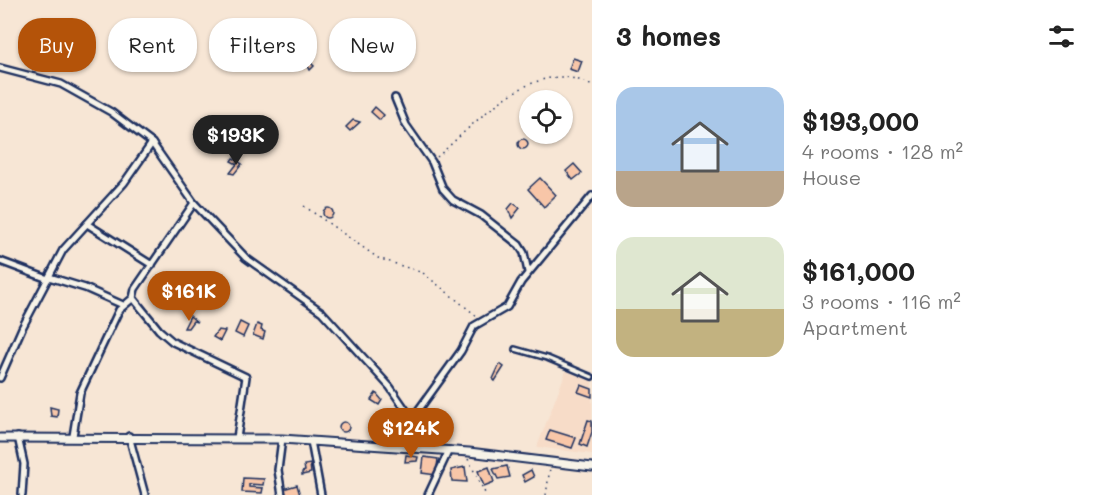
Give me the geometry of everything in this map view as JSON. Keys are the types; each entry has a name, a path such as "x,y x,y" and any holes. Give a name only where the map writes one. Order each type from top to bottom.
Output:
{"street":[{"path":"0,68 61,84 111,112 153,143 194,204 246,258 322,312 390,387 411,419 424,448"},
{"path":"395,98 406,125 432,162 443,189 453,200 482,215 519,245 524,253 528,272"},
{"path":"0,378 22,328 63,250 124,183 153,143"},
{"path":"411,419 461,351 474,326 507,307 528,272 592,196"},
{"path":"73,436 80,393 123,305 133,298 135,289 194,204"},
{"path":"583,208 592,210"},
{"path":"87,224 152,265"},
{"path":"0,261 85,288 123,305"},
{"path":"133,298 173,342 246,377 237,438"},
{"path":"129,436 145,495"},
{"path":"0,438 129,436 282,439 449,450 592,467"},
{"path":"18,437 24,464 22,495"},
{"path":"282,439 278,470 282,495"},
{"path":"311,441 321,495"},
{"path":"428,495 449,450"}],"lane":[{"path":"515,349 592,377"}],"path":[{"path":"432,162 498,103 514,92 544,79 582,80 592,86"},
{"path":"304,206 378,258 423,273 481,320"},
{"path":"469,452 470,465 486,495"},
{"path":"546,495 551,461"}],"shaded area":[{"path":"566,371 592,380 592,454 537,447"}],"building":[{"path":"573,58 582,61 578,72 569,69"},
{"path":"375,107 384,115 380,120 371,112"},
{"path":"353,120 360,122 350,131 346,127"},
{"path":"519,142 528,144 523,149"},
{"path":"233,158 242,164 234,174 230,173 237,164 231,161"},
{"path":"574,164 582,173 573,180 566,171"},
{"path":"540,178 556,195 544,207 528,189"},
{"path":"513,203 520,208 512,218 508,209"},
{"path":"328,208 332,209 332,217 328,218 324,217 323,213 324,209"},
{"path":"190,316 197,322 193,321 188,328 184,328"},
{"path":"240,322 248,326 243,337 235,333"},
{"path":"257,324 262,326 261,330 265,332 263,339 253,335"},
{"path":"218,330 225,331 220,341 213,337"},
{"path":"500,364 504,367 495,381 493,379"},
{"path":"581,385 592,389 592,397 578,392"},
{"path":"376,393 382,400 379,405 371,400"},
{"path":"50,407 58,409 57,417 51,416"},
{"path":"588,420 592,421 592,432 587,447 580,444"},
{"path":"344,422 349,427 344,432 339,427"},
{"path":"392,429 403,431 399,438 389,436"},
{"path":"550,430 576,438 572,448 546,440"},
{"path":"406,455 418,457 417,461 405,462"},
{"path":"424,457 438,459 436,475 422,473"},
{"path":"310,464 311,473 302,475 305,471 304,465"},
{"path":"507,466 510,477 498,479 493,469"},
{"path":"465,467 467,482 452,481 451,470"},
{"path":"489,467 494,482 484,486 478,471"},
{"path":"531,470 534,477 525,482 522,475"},
{"path":"243,478 264,479 263,485 249,484 249,487 263,488 262,493 242,492"},
{"path":"297,485 300,495 284,495 283,489"}]}
